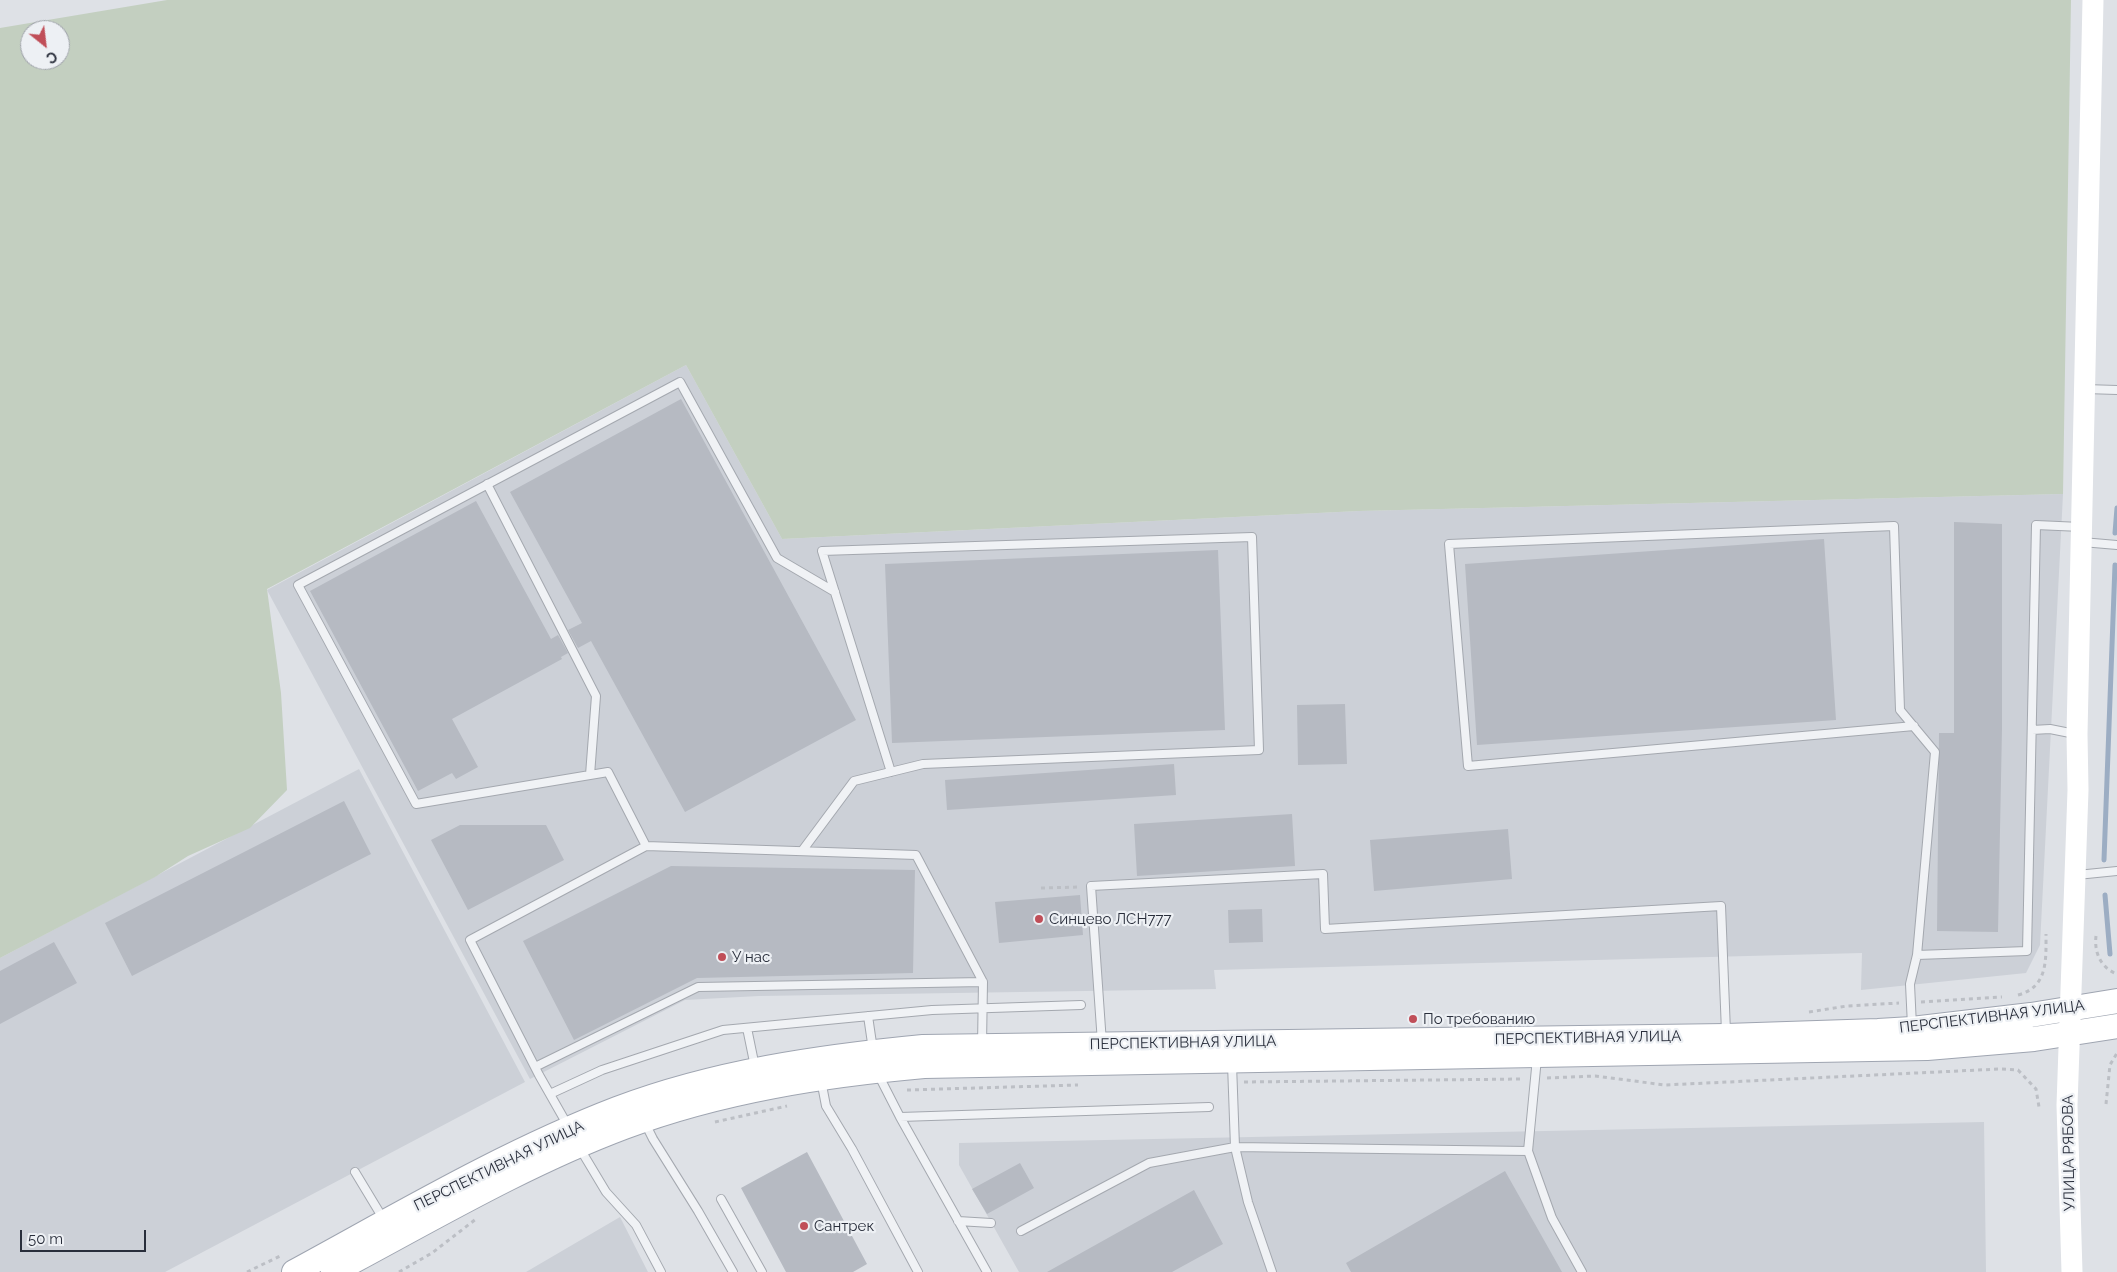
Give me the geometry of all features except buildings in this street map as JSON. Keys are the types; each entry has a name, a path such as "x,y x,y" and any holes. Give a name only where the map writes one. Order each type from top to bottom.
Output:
{"main road":[{"name":"УЛИЦА РЯБОВА","path":"2072,1272 2067,1105 2078,790 2077,734 2093,0"},
{"name":"ПЕРСПЕКТИВНАЯ УЛИЦА","path":"294,1272 522,1172 574,1137 640,1112 720,1078 756,1071 819,1069 875,1061 924,1066 982,1056 1232,1051 1912,1029 2031,1016 2117,1001"},
{"name":"ПЕРСПЕКТИВНАЯ УЛИЦА","path":"1232,1051 1537,1056 1927,1048 2034,1039 2117,1026"},
{"name":"ПЕРСПЕКТИВНАЯ УЛИЦА","path":"640,1112 724,1096 819,1069"},
{"name":"ПЕРСПЕКТИВНАЯ УЛИЦА","path":"333,1272 390,1231"}],"lane":[{"path":"646,846 608,772 416,804 298,584 680,382 777,558 835,592"},
{"path":"2085,389 2117,390"},
{"path":"487,484 596,696 590,775"},
{"path":"1917,955 2027,951 2036,525 2081,534 2117,545"},
{"path":"1912,1029 1910,984 1917,955 1935,752 1914,726 1900,710 1894,526 1449,544 1468,766 1914,726"},
{"path":"802,851 854,782 923,764 1259,750 1252,537 822,551 891,772"},
{"path":"2032,730 2050,729 2077,734"},
{"path":"661,1272 636,1225 606,1192 574,1137 535,1067 470,940 646,846 916,855 983,982 982,1056"},
{"path":"2074,875 2117,871"},
{"path":"1102,1053 1091,886 1323,874 1325,929 1721,906 1726,1036"},
{"path":"535,1067 698,987 983,982"},
{"path":"550,1094 602,1070 723,1030 868,1016 983,1008 1081,1005"},
{"path":"868,1016 875,1061 900,1117 987,1272"},
{"path":"747,1028 756,1071"},
{"path":"1232,1051 1235,1146 1248,1202 1272,1272"},
{"path":"1537,1056 1528,1151 1552,1218 1582,1272"},
{"path":"819,1069 826,1106 852,1149 918,1272"},
{"path":"900,1117 1209,1107"},
{"path":"640,1112 652,1139 698,1211 733,1272"},
{"path":"1021,1231 1149,1163 1235,1146 1528,1151"},
{"path":"355,1172 390,1231"},
{"path":"721,1199 762,1272"},
{"path":"958,1221 991,1223"}],"path":[{"path":"1041,888 1091,886"},
{"path":"2012,996 2031,990 2041,980 2046,963 2046,934"},
{"path":"2096,936 2095,944 2099,960 2109,971 2117,974"},
{"path":"1993,997 2003,997"},
{"path":"2106,1104 2110,1065 2117,1053"}],"shaded area":[{"path":"686,365 782,539 1359,511 2063,494 2040,945 2026,973 1861,990 1862,953 1214,970 1216,989 759,996 685,1000 530,1079 267,590"},
{"path":"359,769 525,1082 165,1272 0,1272 0,958"},
{"path":"1984,1122 1986,1272 1019,1272 959,1165 959,1143"},
{"path":"620,1217 648,1272 526,1272"}],"green space":[{"path":"167,0 2071,0 2063,494 1359,511 782,539 686,365 267,589 281,693 287,790 250,828 188,856 155,877 0,958 0,28 20,25 20,70 70,70 70,20 48,20"}],"waterway":[{"path":"2115,533 2117,508"},
{"path":"2104,860 2115,565"},
{"path":"2105,895 2110,954"}],"place":[{"name":"Синцево ЛСН777","path":"1039,919"},
{"name":"У нас","path":"722,957"},
{"name":"По требованию","path":"1413,1019"},
{"name":"Сантрек","path":"804,1226"}]}
